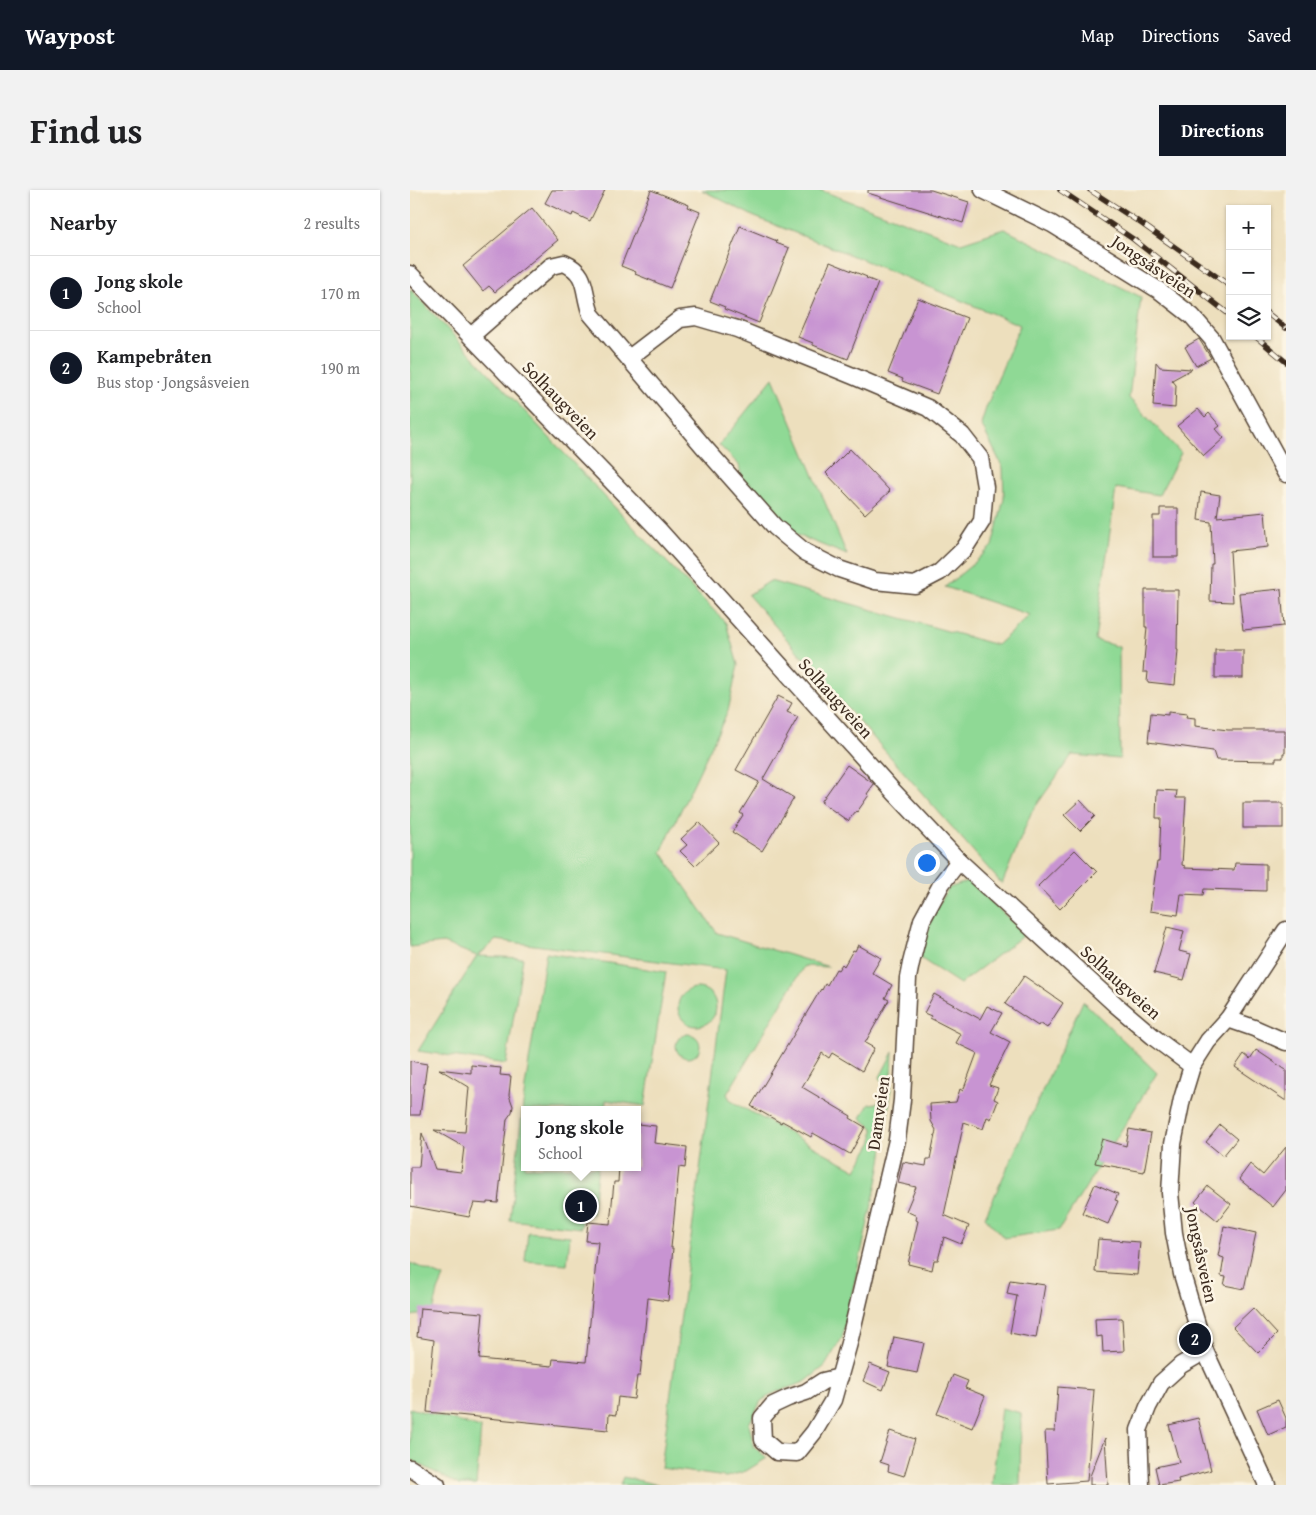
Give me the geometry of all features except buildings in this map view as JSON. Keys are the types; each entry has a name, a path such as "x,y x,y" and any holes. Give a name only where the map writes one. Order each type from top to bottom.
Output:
{"street":[{"name":"Jongsåsveien","path":"983,190 1052,224 1160,291 1192,316 1212,339 1286,474"},
{"path":"471,336 551,266 564,263 574,267 583,280 586,301 591,314 775,528 805,552 839,569 875,581 915,586 940,572 964,549 982,521 985,487 980,458 962,435 928,408 736,330 696,317 680,319 629,358"},
{"name":"Solhaugveien","path":"410,274 659,530 894,792 960,861 1116,1006 1192,1066"},
{"name":"Damveien","path":"840,1377 824,1382 806,1392 773,1405 762,1418 763,1440 777,1452 798,1453 814,1432 833,1400 840,1377 849,1343 897,1140 902,1100 908,978 911,963 922,920 942,883 960,861"},
{"name":"Jongsåsveien","path":"1267,1485 1205,1351 1182,1274 1174,1233 1170,1193 1173,1144 1182,1099 1192,1066 1208,1041 1228,1020 1286,930"},
{"path":"1228,1020 1254,1028 1286,1042"},
{"path":"1141,1485 1139,1430 1148,1407 1161,1383 1181,1365 1205,1351"},
{"path":"410,1468 437,1485"}],"green space":[{"path":"702,190 820,190 961,243 1004,229 1141,297 1129,398 1181,453 1159,495 1116,488 1095,640 1119,647 1120,759 1072,755 1031,813 1002,884 748,595 770,581 997,645 1030,615 945,587 992,546 1004,499 1003,468 981,424 1020,325 755,217"},
{"path":"410,289 726,623 738,665 728,711 661,852 717,933 829,967 804,966 727,1094 731,1101 856,1170 873,1141 873,1128 861,1118 869,1104 877,1103 886,1090 880,1077 893,1052 891,1092 880,1169 842,1338 825,1366 805,1382 776,1392 761,1401 749,1424 754,1447 767,1458 746,1471 726,1477 661,1468 726,970 496,940 478,956 523,958 506,1064 418,1051 477,956 443,943 410,947"},
{"path":"773,378 847,555 787,531 744,491 739,465 719,445"},
{"path":"969,881 1025,934 960,984 920,958 933,914 949,888"},
{"path":"546,953 666,972 645,1106 606,1100 605,1106 523,1106"},
{"path":"697,988 704,989 710,994 715,1000 715,1014 710,1020 704,1025 697,1026 690,1025 684,1020 679,1014 678,1007 679,1000 684,994 690,989"},
{"path":"1083,1001 1157,1073 1059,1230 1004,1238 985,1217"},
{"path":"688,1034 696,1038 700,1046 696,1054 688,1058 680,1054 676,1046 680,1038"},
{"path":"521,1122 521,1171 597,1171 592,1214 583,1213 581,1228 510,1220"},
{"path":"528,1232 570,1236 567,1264 525,1261"},
{"path":"410,1263 444,1277 438,1291 433,1313 410,1316"},
{"path":"410,1408 481,1428 476,1485 459,1485 410,1459"},
{"path":"1001,1408 1021,1413 1020,1485 992,1485"},
{"path":"623,1477 659,1485 620,1485"}],"railway":[{"path":"1060,190 1133,239 1226,312"},
{"path":"1090,190 1226,283"},
{"path":"1271,316 1286,328"},
{"path":"1260,340 1286,362"}],"place":[{"name":"Jong skole","path":"581,1206"},
{"name":"Kampebråten","path":"1195,1339"}]}
